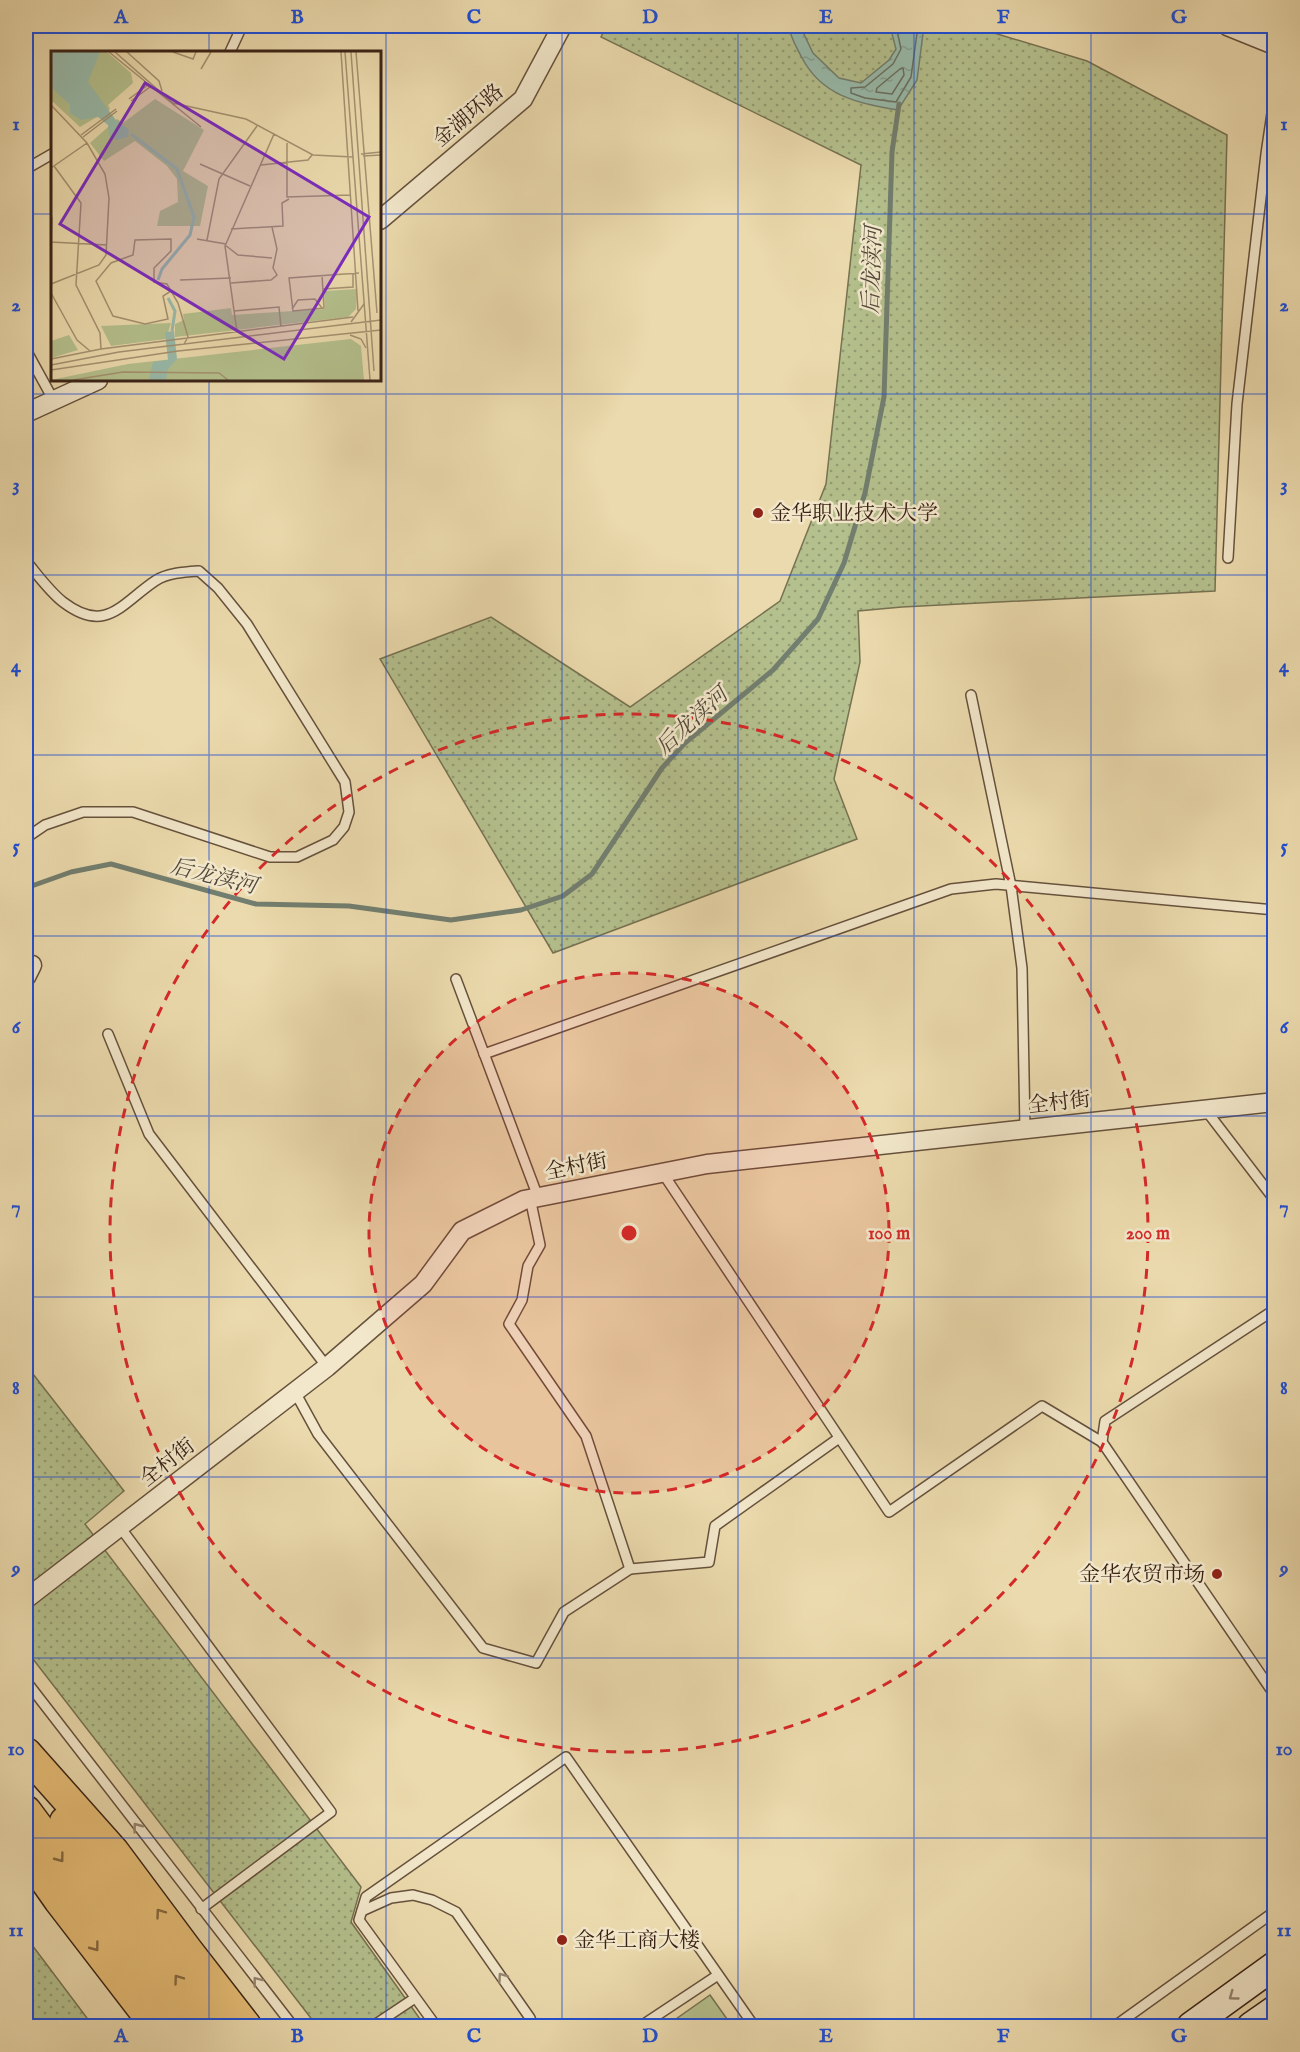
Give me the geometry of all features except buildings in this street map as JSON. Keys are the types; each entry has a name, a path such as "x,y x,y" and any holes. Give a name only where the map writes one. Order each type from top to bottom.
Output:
{"main road":[{"path":"26,1753 114,1852 246,2026"},
{"path":"26,1767 212,2026"},
{"path":"26,1812 186,2026"},
{"path":"26,1852 59,1900 156,2026"},
{"path":"1191,2026 1275,1966"},
{"path":"1251,2026 1275,2010"}],"street":[{"name":"金湖环路","path":"381,219 523,99 562,26"},
{"path":"1227,26 1275,45"},
{"path":"26,413 96,381"},
{"name":"全村街","path":"26,1599 327,1367 423,1284 462,1230 524,1200 708,1164 1275,1102"}],"lane":[{"path":"230,51 242,26"},
{"path":"1228,558 1237,404 1266,154 1275,100"},
{"path":"26,169 51,155"},
{"path":"26,350 54,401"},
{"path":"26,561 63,602 88,616 111,614 156,580 181,572 199,571 218,588 247,624 345,783 349,812 344,827 333,840 297,857 270,857 133,812 83,812 45,825 26,838"},
{"path":"971,695 1011,886 1022,968 1025,1129"},
{"path":"484,1054 951,889 996,884 1275,910"},
{"path":"456,979 534,1198 540,1245 528,1266 522,1300 509,1324 586,1436 630,1569"},
{"path":"108,1034 149,1134 327,1367"},
{"path":"1205,1109 1275,1199"},
{"path":"662,1172 889,1512 1042,1406 1102,1442 1275,1694"},
{"path":"1102,1442 1105,1421 1275,1310"},
{"path":"294,1392 318,1434 483,1648 536,1663 564,1612 630,1569 709,1562 715,1526 839,1438"},
{"path":"120,1527 331,1812 201,1909"},
{"path":"26,1681 293,2026"},
{"path":"434,2026 359,1920 366,1897 566,1757 754,2026"},
{"path":"362,1911 391,1898 413,1895 432,1900 456,1912 530,2018 533,2026"},
{"path":"1115,2026 1275,1912"},
{"path":"641,2026 718,1975"},
{"path":"373,2026 415,1998"}],"green space":[{"path":"606,26 971,26 1087,61 1227,135 1215,591 858,611 860,662 834,779 857,839 553,953 380,659 491,617 630,707 780,601 826,484 861,165 601,37"},
{"path":"26,1365 124,1491 85,1524 361,1887 351,1922 425,2026 317,2026 26,1650"},
{"path":"26,1937 93,2026 26,2026"},
{"path":"710,1995 732,2026 666,2026"}],"water":[{"path":"789,26 802,26 813,53 839,78 861,83 889,60 896,49 890,26 924,26 917,80 898,110 868,104 842,95 830,89 809,70"}],"waterway":[{"name":"后龙渎河","path":"26,888 71,872 111,864 256,904 349,906 451,920 521,910 563,896 592,874 662,768 685,743 773,670 818,619 844,563 865,493 884,397 892,152 899,104"}],"place":[{"name":"金华职业技术大学","path":"758,513"},
{"name":"金华农贸市场","path":"1217,1574"},
{"name":"金华工商大楼","path":"562,1940"}]}
